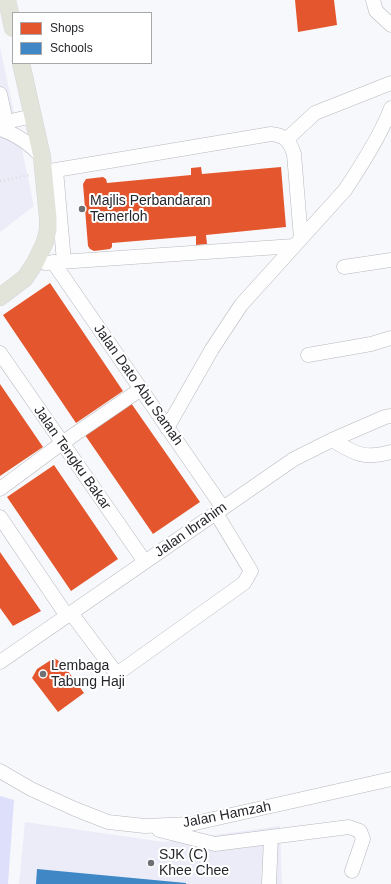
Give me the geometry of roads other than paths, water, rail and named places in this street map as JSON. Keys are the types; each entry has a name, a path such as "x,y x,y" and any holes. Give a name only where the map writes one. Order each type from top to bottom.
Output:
{"main road":[{"path":"7,0 12,23"},
{"path":"0,297 25,278 35,263 48,230 47,167 33,116 21,64"},
{"path":"0,285 23,269 31,261 44,242"}],"street":[{"path":"373,0 376,10 391,25"},
{"path":"287,140 315,113 391,83"},
{"path":"0,94 2,125 12,134 32,147 47,167 59,262"},
{"path":"167,428 212,349 241,304 345,190 357,172 391,108"},
{"path":"2,125 33,116"},
{"path":"47,167 271,134 279,135 287,140 292,146 294,154 298,243"},
{"path":"35,263 298,243"},
{"path":"344,267 391,260"},
{"name":"Jalan Dato Abu Samah","path":"59,262 219,511 251,571 244,583 121,671 116,673 69,614"},
{"path":"308,355 371,344 391,338"},
{"name":"Jalan Tengku Bakar","path":"0,353 145,562"},
{"path":"0,489 62,443 141,389"},
{"name":"Jalan Ibrahim","path":"2,656 69,614 294,459 332,440 385,417 391,416"},
{"path":"332,440 351,451 365,456 378,456 391,452"},
{"path":"0,516 69,614"},
{"name":"Jalan Hamzah","path":"0,771 31,789 108,822 145,826 192,824 391,779"},
{"path":"145,826 215,844 349,827 360,831 363,839 352,871"},
{"path":"269,884 271,837"}],"place":[{"name":"Majlis Perbandaran Temerloh","path":"82,209"},
{"name":"Lembaga Tabung Haji","path":"43,674"},
{"name":"SJK (C) Khee Chee","path":"151,863"}]}
